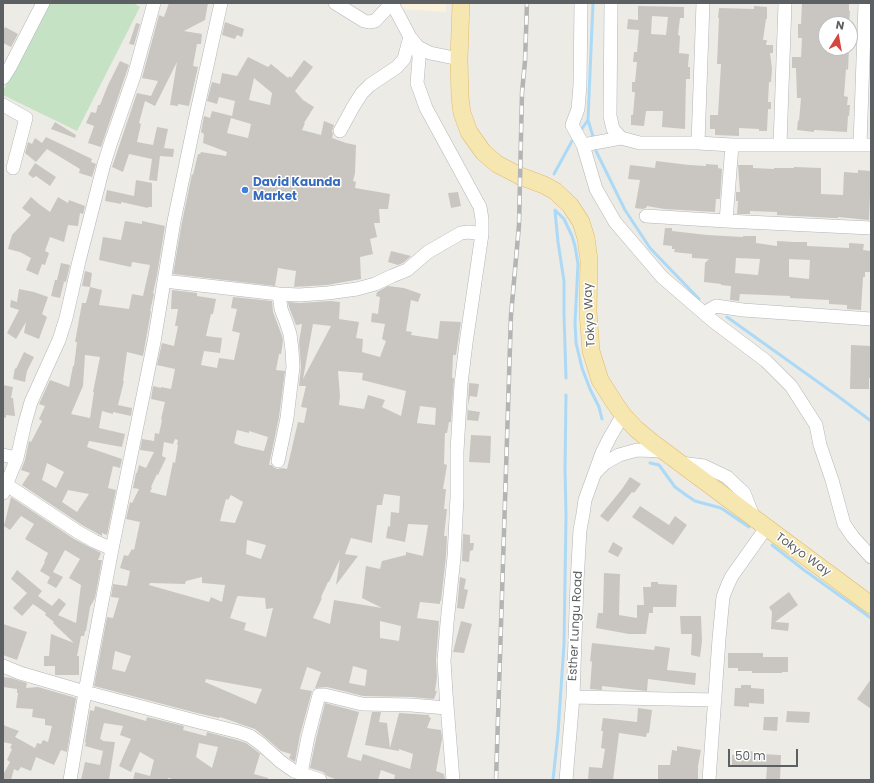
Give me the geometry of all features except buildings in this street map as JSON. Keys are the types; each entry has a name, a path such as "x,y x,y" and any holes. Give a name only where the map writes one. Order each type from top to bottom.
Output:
{"main road":[{"name":"Tokyo Way","path":"462,3 459,59 460,96 462,113 469,132 483,152 497,164 555,191 570,205 581,222 586,238 589,260 588,310 591,351 600,380 623,415 636,429 664,451 871,605"}],"street":[{"path":"3,78 43,3"},
{"path":"112,549 94,541 5,489 17,458 30,402 59,340 66,318 104,164 134,76 154,3"},
{"path":"70,780 112,549 154,342 180,190 221,3"},
{"path":"335,3 364,21 369,22 375,21 392,3 414,42 419,59 417,83 426,108 480,207 482,219 482,234 461,384 457,451 457,497 454,557 446,623 444,661 453,780"},
{"path":"582,3 580,85 578,109 572,125 583,145 596,189 615,222 662,277 704,313 766,361 791,386 816,425 820,445 832,480 844,524 853,537 871,557"},
{"path":"611,3 610,116 613,129 622,138"},
{"path":"698,143 704,3"},
{"path":"780,145 785,3"},
{"path":"583,145 622,138 640,143 865,145 865,3"},
{"path":"414,42 430,53 459,59"},
{"path":"340,131 362,93 370,85 397,67 404,59 414,42"},
{"path":"3,105 26,118 19,141 14,168"},
{"path":"726,221 732,145"},
{"path":"646,216 871,228"},
{"path":"164,281 279,294 328,293 357,289 375,284 407,270 428,252 461,233 469,232 482,234"},
{"path":"278,461 287,418 293,367 290,334 281,309 279,294"},
{"path":"704,313 716,306 743,310 871,319"},
{"name":"Esther Lungu Road","path":"566,780 573,697 580,530 585,500 594,473 610,437 623,415"},
{"path":"594,473 605,463 619,455 636,450 664,451"},
{"path":"3,454 17,458"},
{"path":"709,780 723,597 732,576 760,523"},
{"path":"3,666 20,673 85,692 239,732 250,736 294,771 320,780"},
{"path":"302,774 308,737 319,694 362,704 411,705 447,708"},
{"path":"573,697 715,700"}],"shaded area":[{"path":"393,3 446,3 446,12 399,9"}],"green space":[{"path":"47,3 133,3 140,7 77,131 3,95 3,91"}],"waterway":[{"path":"593,3 588,120 594,140"},
{"path":"581,130 588,120"},
{"path":"554,174 572,141"},
{"path":"596,151 625,210 650,248 699,299"},
{"path":"555,210 564,219 575,246 578,264 575,323 576,343 582,368 599,407 602,419"},
{"path":"555,211 564,281 566,378"},
{"path":"727,317 871,421"},
{"path":"553,780 564,644 566,395"},
{"path":"650,463 659,465 675,487 695,501 721,508 749,527"},
{"path":"772,545 871,618"}],"railway":[{"path":"496,780 511,315 519,225 522,93 525,61 527,3"}],"place":[{"name":"David Kaunda Market","path":"245,190"}]}
